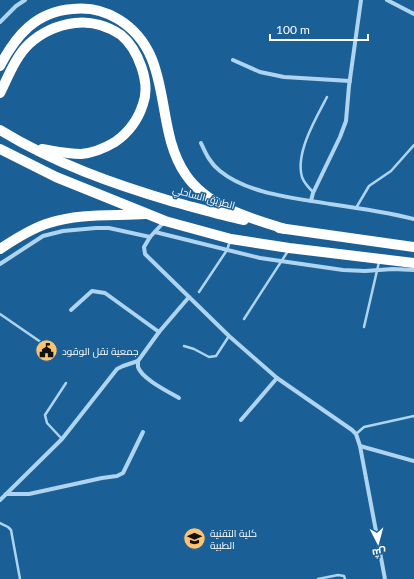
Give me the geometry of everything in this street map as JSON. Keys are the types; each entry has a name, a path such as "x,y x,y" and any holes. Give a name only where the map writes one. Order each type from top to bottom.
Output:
{"highway":[{"path":"0,65 18,36 32,24 48,14 80,8 96,10 112,15 130,26 142,40 154,60 175,156 186,176 207,197 238,213 285,229"},
{"path":"0,93 20,55 29,44 46,31 65,24 84,22 105,26 121,36 134,51 143,72 145,88 144,103 137,119 124,135 105,148 82,154 58,152 26,146"},
{"name":"الطريق الساحلي","path":"0,130 26,146 112,183 232,218 285,229 414,247"},
{"path":"0,149 56,177 166,221 231,238 379,264 414,263"},
{"path":"0,249 20,236 49,223 80,217 147,214"}],"street":[{"path":"0,22 16,6 25,0"},
{"path":"311,201 313,192 344,127 348,110 350,81 361,0"},
{"path":"387,0 414,14"},
{"path":"233,60 260,72 284,77 350,81"},
{"path":"201,143 209,160 230,178 273,194 414,219"},
{"path":"166,221 150,237 144,247 145,254 229,336 277,378 346,424 356,434 360,446 385,579"},
{"path":"0,264 42,236 63,231 109,228 150,237"},
{"path":"155,232 260,258 343,270 365,271 379,264 414,270"},
{"path":"71,310 92,291 105,292 159,332"},
{"path":"0,500 62,439 117,369 138,361 159,332 189,297"},
{"path":"138,361 138,366 142,373 159,386 179,398"},
{"path":"241,420 277,378"},
{"path":"6,494 29,494 117,476 123,473 143,432"},
{"path":"360,446 414,461"}],"lane":[{"path":"313,192 306,184 302,176 302,161 307,137 327,97"},
{"path":"356,208 369,186 391,171 414,145"},
{"path":"199,292 227,250 231,238"},
{"path":"244,319 289,248"},
{"path":"364,327 379,264"},
{"path":"0,314 45,345"},
{"path":"184,346 194,349 209,357 216,356 229,336"},
{"path":"62,439 47,423 45,415 66,383"},
{"path":"356,434 364,427 414,416"},
{"path":"0,523 11,530 20,579"},
{"path":"318,579 338,575 344,576 345,579"}],"place":[{"name":"جمعية نقل الوقود","path":"46,351"},
{"name":"كلية التقنية الطبية","path":"194,539"}]}
